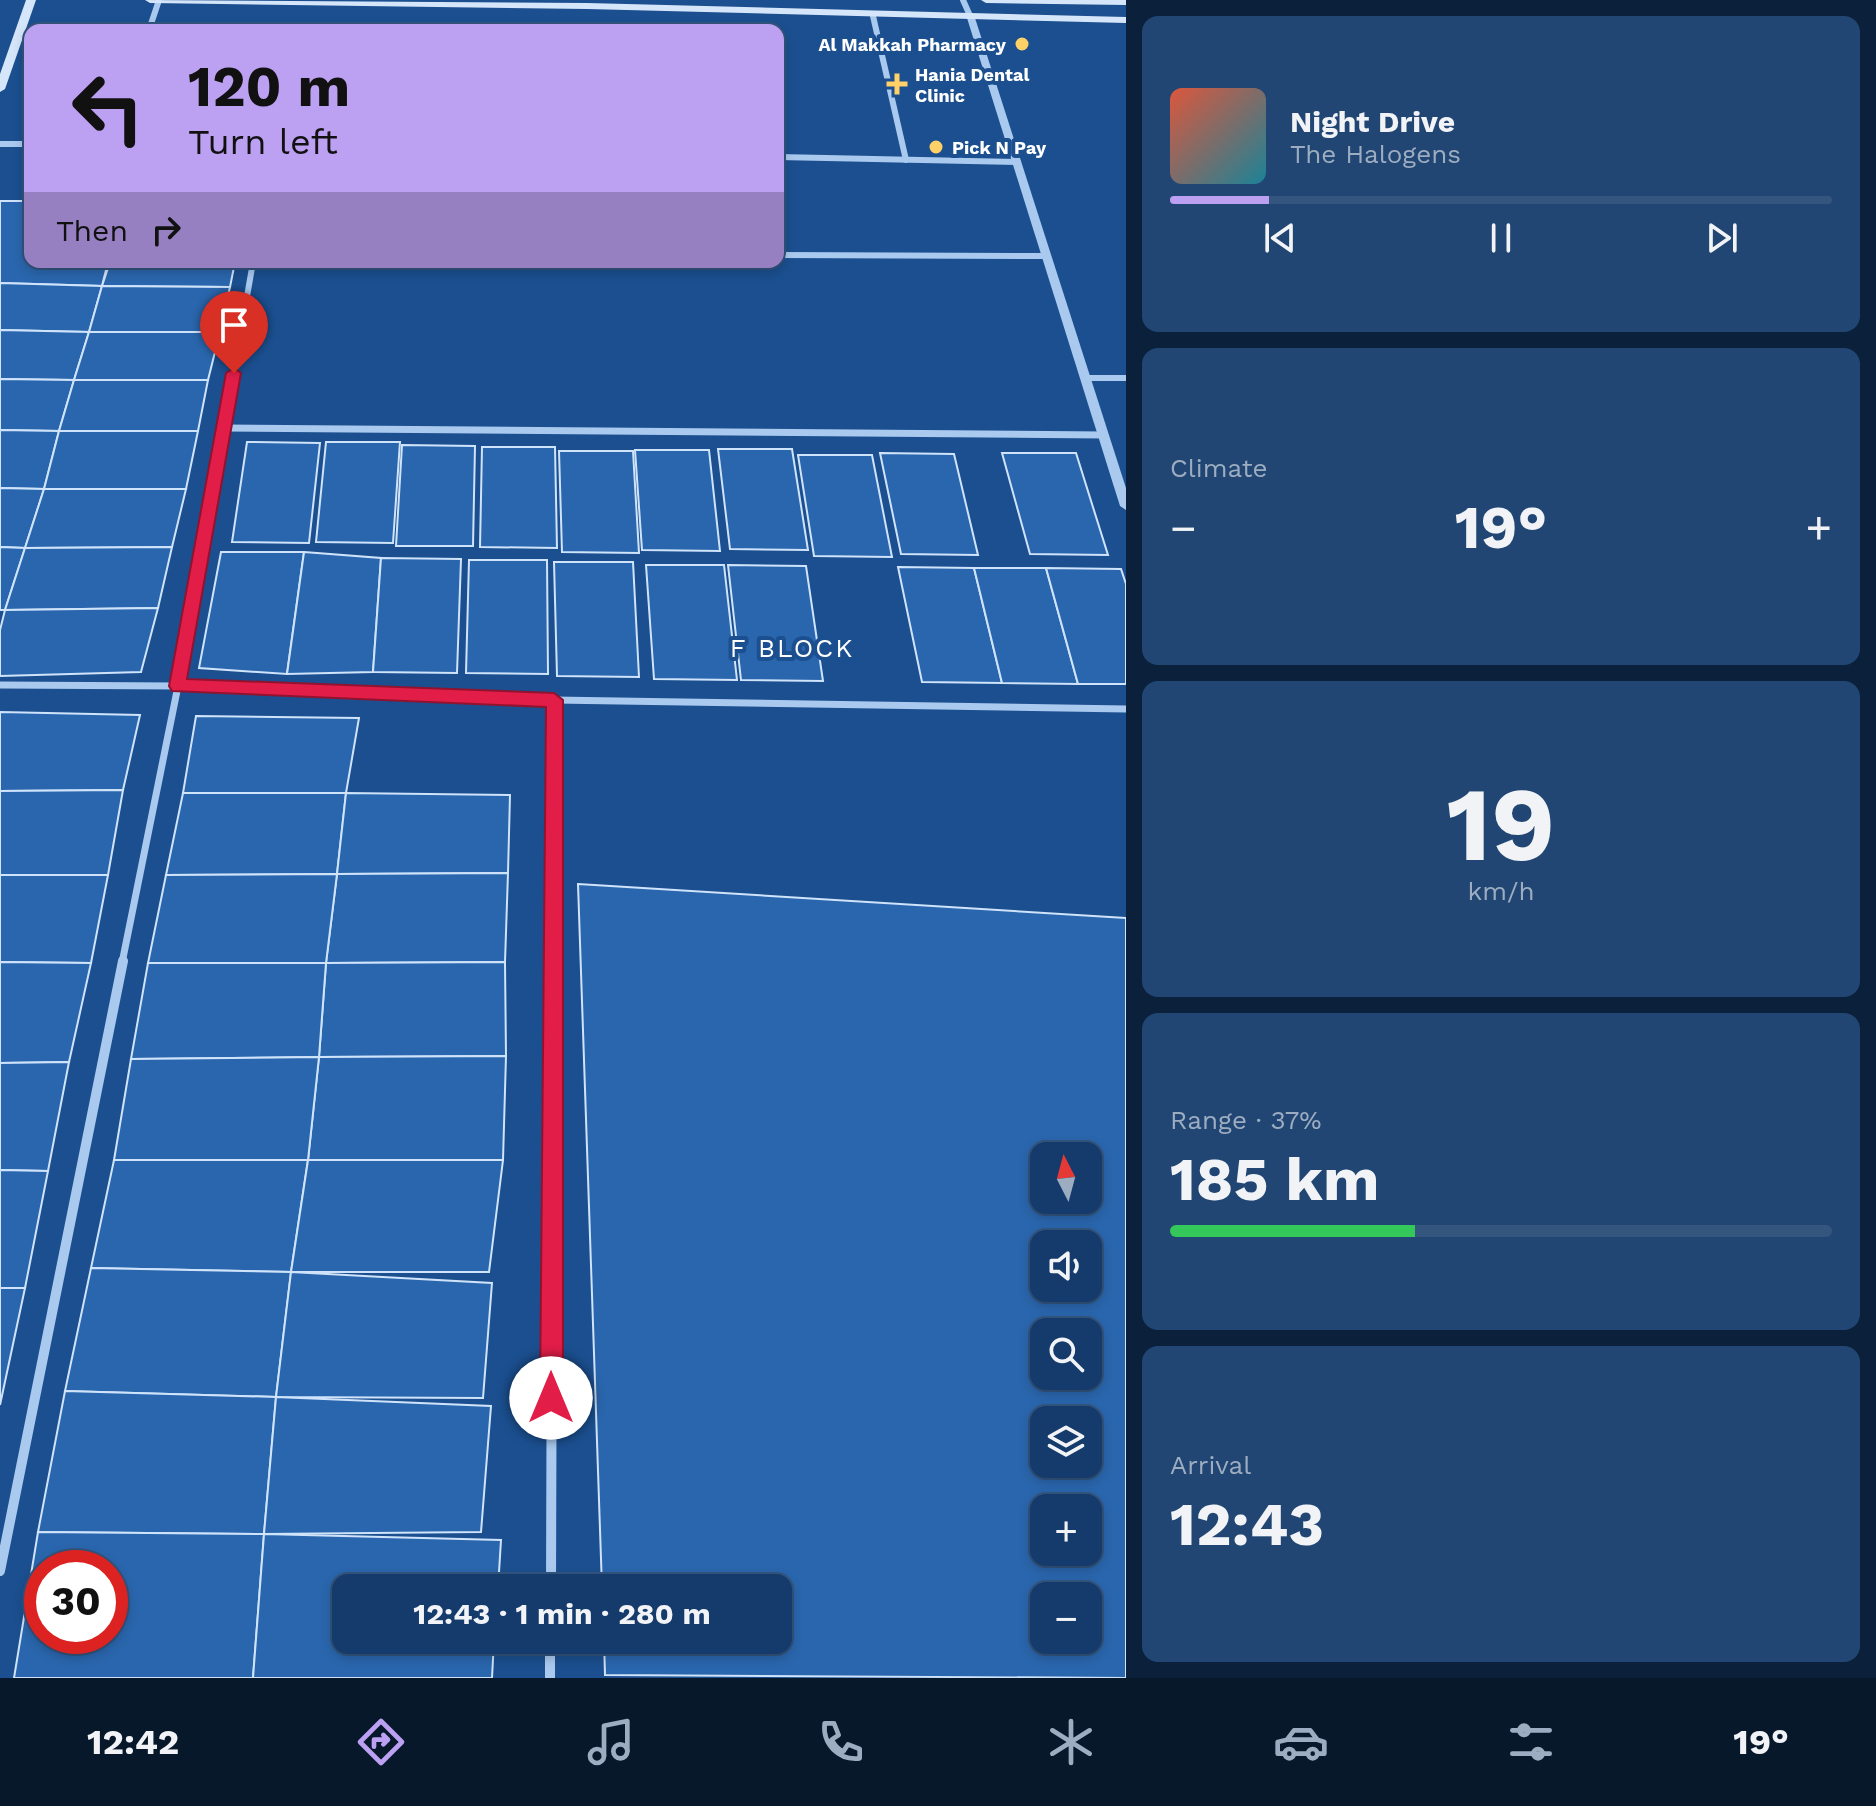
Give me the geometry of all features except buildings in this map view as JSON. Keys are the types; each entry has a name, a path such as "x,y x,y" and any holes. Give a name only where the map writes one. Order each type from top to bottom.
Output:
{"main road":[{"path":"0,89 31,0"},
{"path":"150,0 588,3 873,16 1126,20"},
{"path":"986,0 1126,2"}],"street":[{"path":"151,24 159,0"},
{"path":"963,0 1126,506"},
{"path":"873,16 906,160"},
{"path":"0,144 24,144"},
{"path":"784,157 1017,162"},
{"path":"784,255 1046,256"},
{"path":"0,1571 178,686 252,268"},
{"path":"1085,378 1126,378"},
{"path":"224,428 1104,435"},
{"path":"0,685 178,686 554,700 1126,709"},
{"path":"551,1574 554,700"},
{"path":"550,1654 550,1678"}],"place":[{"name":"Al Makkah Pharmacy","path":"1022,44"},
{"name":"Hania Dental Clinic","path":"897,84"},
{"name":"Pick N Pay","path":"936,147"}],"district":[{"name":"F BLOCK","path":"792,648"}],"route":[{"path":"234,373 178,686 554,700 551,1398"}]}
